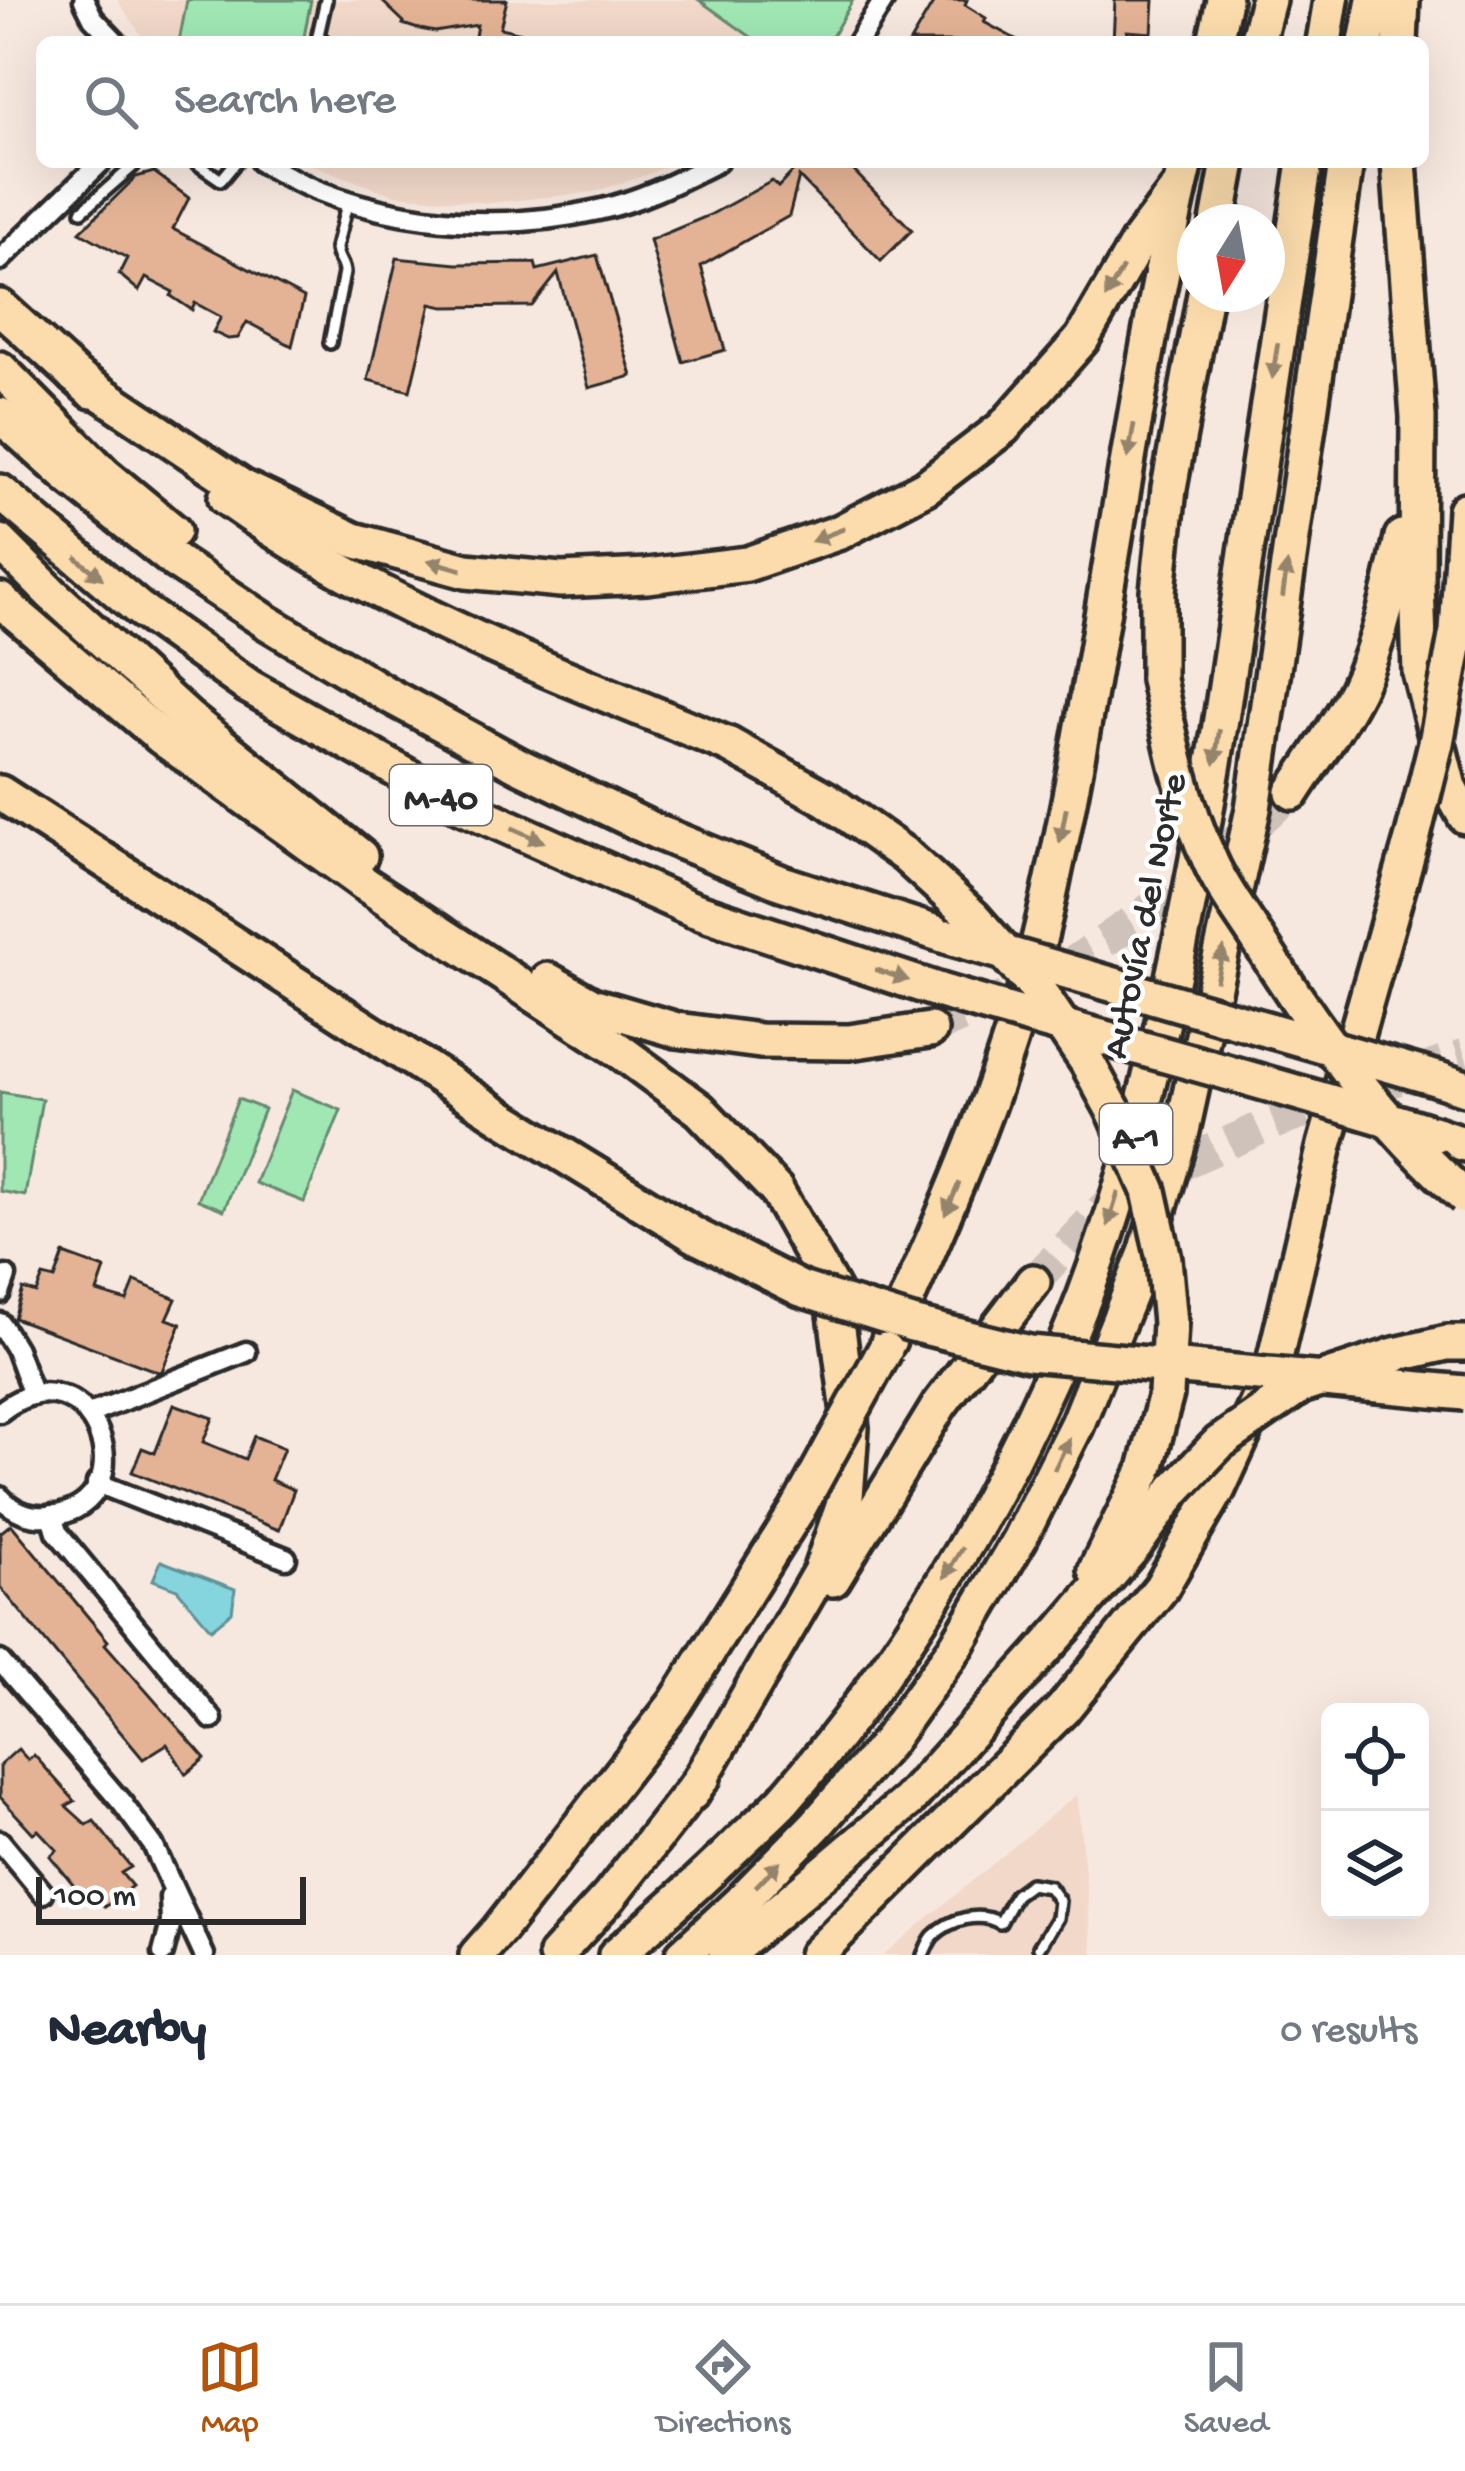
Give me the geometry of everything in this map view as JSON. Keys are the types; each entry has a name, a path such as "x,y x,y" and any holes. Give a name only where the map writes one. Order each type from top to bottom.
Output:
{"highway":[{"path":"1216,36 1225,0"},
{"path":"1259,36 1268,0"},
{"path":"1325,36 1331,0"},
{"path":"1367,36 1374,0"},
{"path":"1400,36 1402,0"},
{"path":"1221,204 1228,168"},
{"name":"Autovía del Norte","path":"616,1955 780,1804 848,1723 916,1626 980,1518 1073,1325 1142,1114 1187,920 1210,796 1304,168"},
{"name":"A-1","path":"683,1955 830,1808 887,1743 957,1645 1020,1538 1076,1424 1146,1253 1182,1131 1253,809 1345,168"},
{"path":"1399,168 1418,417 1420,673 1449,787 1465,816"},
{"path":"75,376 242,487 354,540 466,571 562,580 746,564 840,532 909,496 1003,428 1082,339 1183,174"},
{"path":"477,1955 675,1704 798,1508 885,1350 964,1170 1045,917 1183,174"},
{"path":"0,307 159,449 231,501 350,574 454,628 729,745 826,799 904,855 973,917 1040,994 1087,1062 1149,1191 1164,1259 1170,1324 1166,1394 1146,1469 1063,1629"},
{"path":"1202,312 1169,488 1158,590 1158,679 1180,784 1212,867 1298,1003 1353,1078 1430,1166 1465,1197"},
{"path":"0,369 105,475 212,564 367,668 388,695"},
{"name":"M-40","path":"0,415 176,562 265,621 388,695 657,832 782,883 949,937 1452,1083"},
{"path":"1293,792 1358,686 1392,588 1409,506 1418,417"},
{"name":"M-40","path":"0,492 138,608 248,686 453,802 692,909 940,991 1303,1092 1450,1139"},
{"path":"816,1955 1064,1709 1161,1588 1218,1489 1272,1371 1325,1145 1436,743 1457,631 1465,510"},
{"path":"0,542 187,717 380,871 496,952 592,1005 677,1030 760,1041 850,1042 930,1030"},
{"path":"0,600 161,737 364,884 616,1048 700,1110 776,1190 833,1291 851,1428 846,1497 820,1573 692,1792"},
{"path":"0,793 505,1119 696,1236 801,1289 912,1324 1029,1353 1465,1393"},
{"path":"556,1955 692,1792 766,1689 940,1404 1033,1282"},
{"path":"726,1955 908,1801 1063,1629 1135,1545 1175,1489 1219,1443 1301,1386 1395,1355 1465,1342"},
{"path":"789,1955 935,1835"},
{"path":"458,1955 537,1882"}],"street":[{"path":"84,0 110,36"},
{"path":"862,36 884,0"},
{"path":"0,260 95,168"},
{"path":"273,168 324,193 381,210 488,223 537,221 601,210 705,168"},
{"path":"0,1322 33,1395"},
{"path":"89,1414 246,1352"},
{"path":"0,1412 33,1395 54,1395 73,1402 89,1414 105,1452 97,1484 81,1504 63,1514 24,1513 0,1497"},
{"path":"97,1484 286,1558"},
{"path":"52,1515 57,1532 212,1719"},
{"path":"0,1660 153,1845 200,1955"},
{"path":"0,1840 44,1893"},
{"path":"170,1886 171,1923 162,1954 200,1955"}],"lane":[{"path":"319,36 326,0"},
{"path":"82,211 130,168"},
{"path":"204,168 221,179 231,168"},
{"path":"330,343 344,273 336,248 348,200"},
{"path":"922,1955 933,1936 965,1917 990,1917 1000,1923 1015,1895 1030,1884 1049,1887 1059,1901 1057,1918 1039,1947"}],"shaded area":[{"path":"117,0 699,0 750,36 142,36"},
{"path":"320,168 662,168 594,192 491,203 394,195"},
{"path":"1077,1794 1093,1955 883,1955"}],"green space":[{"path":"187,0 311,0 304,36 180,36"},
{"path":"699,0 853,0 832,36 750,36"},
{"path":"292,1090 341,1110 304,1202 255,1183"},
{"path":"0,1092 42,1099 25,1196 0,1191"},
{"path":"238,1099 264,1109 224,1210 198,1200"}],"water":[{"path":"161,1561 235,1589 232,1612 211,1629 177,1589 153,1580"}],"building":[{"path":"381,0 507,0 500,28 535,36 475,36 477,25 435,32 404,22"},
{"path":"935,0 967,0 965,5 986,18 984,22 1010,36 914,36"},
{"path":"1115,0 1154,0 1152,33 1127,31 1127,36 1113,36"},
{"path":"796,168 851,168 912,230 881,261 799,177 789,216 701,266 725,350 683,362 650,240 710,215 772,181 778,187"},
{"path":"154,172 189,198 173,229 304,298 292,346 247,322 238,338 213,332 221,317 195,303 192,310 171,296 173,292 146,278 139,291 119,274 127,258 80,232 136,177"},
{"path":"597,255 632,376 589,388 558,273 532,306 431,304 410,391 368,380 397,258 457,264 535,263 537,270"},
{"path":"64,1254 105,1269 97,1292 127,1301 135,1281 176,1299 167,1319 181,1324 162,1371 14,1318 23,1289 36,1293 43,1276 55,1279"},
{"path":"174,1404 213,1418 203,1442 245,1459 254,1436 284,1448 271,1480 294,1490 279,1530 132,1472 142,1448 155,1453"},
{"path":"11,1524 108,1641 105,1644 205,1758 186,1774 167,1744 143,1759 0,1587 0,1533"},
{"path":"18,1749 28,1760 34,1755 75,1801 66,1806 87,1825 94,1821 131,1867 121,1873 132,1886 105,1907 94,1896 87,1901 50,1856 57,1850 38,1830 33,1833 0,1797 0,1765"}],"tunnel":[{"path":"930,1030 1057,974 1175,892 1293,792"},
{"path":"1033,1282 1119,1192 1263,1127 1465,1055"}]}
